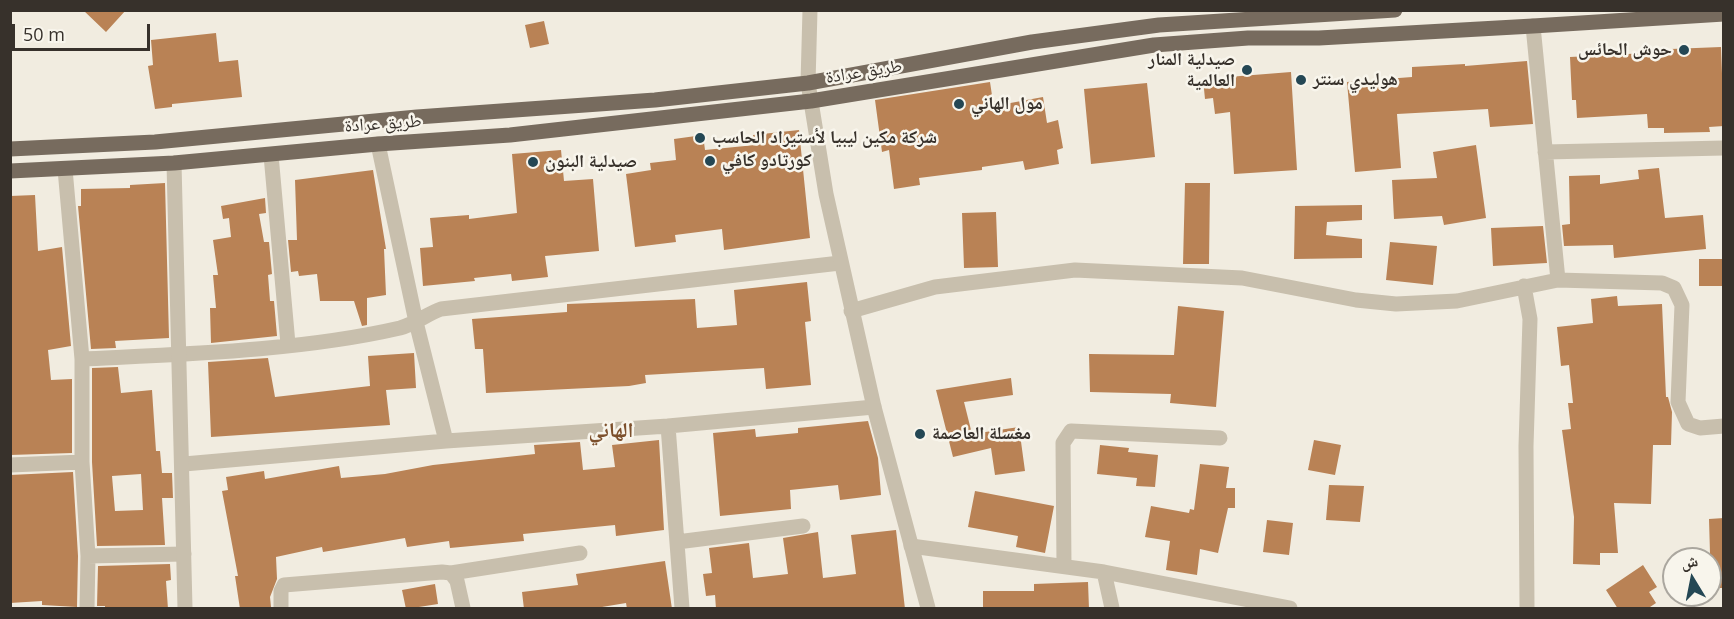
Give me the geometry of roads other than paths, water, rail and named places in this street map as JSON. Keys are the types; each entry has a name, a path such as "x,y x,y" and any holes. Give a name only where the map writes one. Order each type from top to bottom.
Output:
{"main road":[{"name":"طريق عرادة","path":"10,149 155,142 417,117 655,100 808,83 1032,42 1159,25 1395,10"},
{"name":"طريق عرادة","path":"10,171 174,163 378,144 510,135 811,102 1154,45 1248,38 1319,38 1724,14"}],"street":[{"path":"810,10 808,83 826,194 874,407 928,609"},
{"path":"1533,26 1558,280"},
{"path":"378,144 416,322 446,441"},
{"path":"1545,152 1724,148"},
{"path":"271,155 288,344"},
{"path":"174,163 178,354 184,464 185,609"},
{"path":"65,169 82,359 82,462 88,556 87,609"},
{"path":"82,359 178,354 357,336 402,327 432,312 452,308 840,263"},
{"path":"851,311 935,287 1075,270 1242,278 1356,300 1396,304 1457,302 1558,280 1662,283 1674,288 1682,305 1678,402 1681,410 1688,424 1700,428 1724,426"},
{"path":"1524,286 1530,319 1526,446 1527,609"},
{"path":"184,464 446,441 668,426 874,407"},
{"path":"668,426 682,609"},
{"path":"1064,566 1063,443 1071,431 1220,438"},
{"path":"10,465 82,462"},
{"path":"677,542 803,526"},
{"path":"911,546 1104,572 1290,609"},
{"path":"88,556 184,554"},
{"path":"281,609 281,591 284,585 451,573 580,554"},
{"path":"1104,572 1112,609"},
{"path":"451,573 457,581 463,609"}],"place":[{"name":"حوش الحائس","path":"1684,50"},
{"name":"صيدلية المنار العالمية","path":"1247,70"},
{"name":"هوليدي سنتر","path":"1301,80"},
{"name":"مول الهاني","path":"959,104"},
{"name":"شركة مكين ليبيا لأستيراد الحاسب","path":"700,138"},
{"name":"كورتادو كافي","path":"710,161"},
{"name":"صيدلية البنون","path":"533,162"},
{"name":"مغسلة العاصمة","path":"920,434"}],"district":[{"name":"الهاني","path":"611,431"}]}
